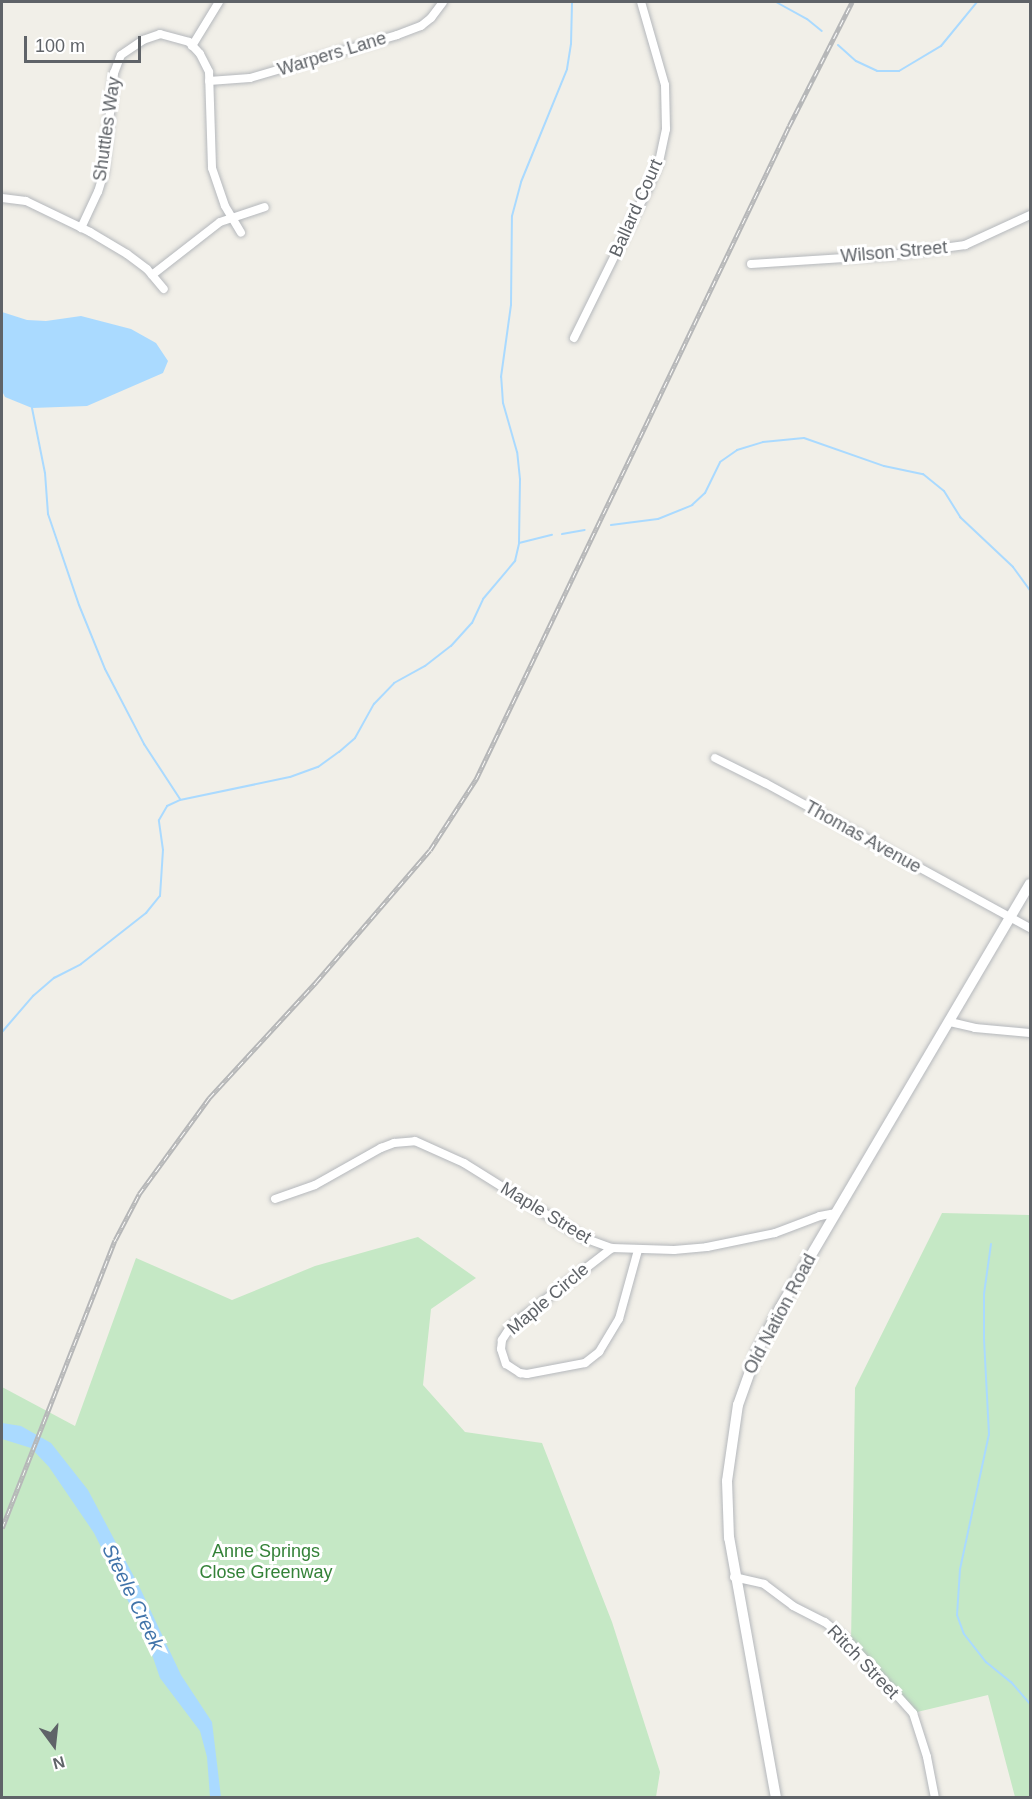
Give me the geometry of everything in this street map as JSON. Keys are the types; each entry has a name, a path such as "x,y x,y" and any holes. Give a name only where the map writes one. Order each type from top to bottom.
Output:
{"main road":[{"name":"Old Nation Road","path":"776,1797 734,1577 727,1522 727,1481 738,1405 758,1350 835,1213 1030,884"}],"street":[{"path":"219,2 192,46 200,54 209,72 212,168 218,189 241,233"},
{"name":"Warpers Lane","path":"209,81 250,78 397,35 421,26 431,18 443,2"},
{"name":"Ballard Court","path":"574,338 648,188 659,162 666,129 665,86 641,2"},
{"name":"Shuttles Way","path":"81,228 98,192 104,172 114,73 121,55 143,40 160,34 174,36 192,46"},
{"path":"2,198 26,201 81,228 127,254 152,274 164,289"},
{"path":"152,274 189,243 231,217 265,207"},
{"name":"Wilson Street","path":"751,264 891,255 965,245 1030,215"},
{"name":"Thomas Avenue","path":"714,758 765,783 1030,928"},
{"path":"950,1022 975,1028 1030,1033"},
{"name":"Maple Street","path":"275,1198 315,1185 381,1148 394,1143 415,1141 464,1163 584,1238 612,1248 638,1250 706,1247 775,1233 820,1216 835,1213"},
{"name":"Maple Circle","path":"612,1248 511,1326 502,1340 501,1349 506,1364 520,1373 527,1374 581,1364 599,1352 619,1318 638,1250"},
{"name":"Ritch Street","path":"734,1577 764,1584 794,1606 825,1622 851,1644 913,1713 927,1757 935,1797"}],"green space":[{"path":"942,1213 1030,1215 1030,1797 1015,1797 988,1695 913,1713 851,1644 855,1388"},
{"name":"Anne Springs Close Greenway","path":"418,1237 476,1278 431,1309 423,1385 465,1432 542,1443 612,1622 660,1772 656,1797 2,1797 2,1387 75,1426 136,1258 232,1300 315,1266"}],"water":[{"path":"2,312 27,320 46,321 81,316 131,329 156,343 168,361 163,373 87,406 32,408 5,397 2,391"},
{"name":"Steele Creek","path":"2,1423 21,1426 51,1443 88,1490 140,1588 181,1675 212,1722 221,1797 210,1797 207,1757 200,1731 160,1678 146,1637 94,1533 49,1467 31,1448 2,1439"}],"waterway":[{"path":"2,1032 33,996 54,978 81,964 146,913 160,896 163,850 159,820 167,806 180,800 290,777 318,767 355,738 374,704 394,683 425,666 451,646 472,623 483,599 515,561 519,543 520,479 517,452 503,403 501,377 511,305 512,216 521,182 567,69 571,44 572,2"},
{"path":"776,2 807,19 822,31"},
{"path":"838,45 856,61 877,71 899,71 941,46 977,2"},
{"path":"32,408 45,473 48,514 79,605 105,669 144,744 180,799"},
{"path":"611,525 658,519 692,505 705,493 720,462 737,450 763,442 804,438 884,466 923,474 944,491 960,517 1013,567 1030,590"},
{"path":"562,534 585,530"},
{"path":"519,543 552,535"},
{"path":"991,1244 984,1294 989,1434 960,1569 957,1615 964,1634 986,1662 1011,1682 1030,1704"}],"railway":[{"path":"2,1528 115,1240 139,1194 209,1098 316,982 430,850 476,779 789,126 852,2"}]}
